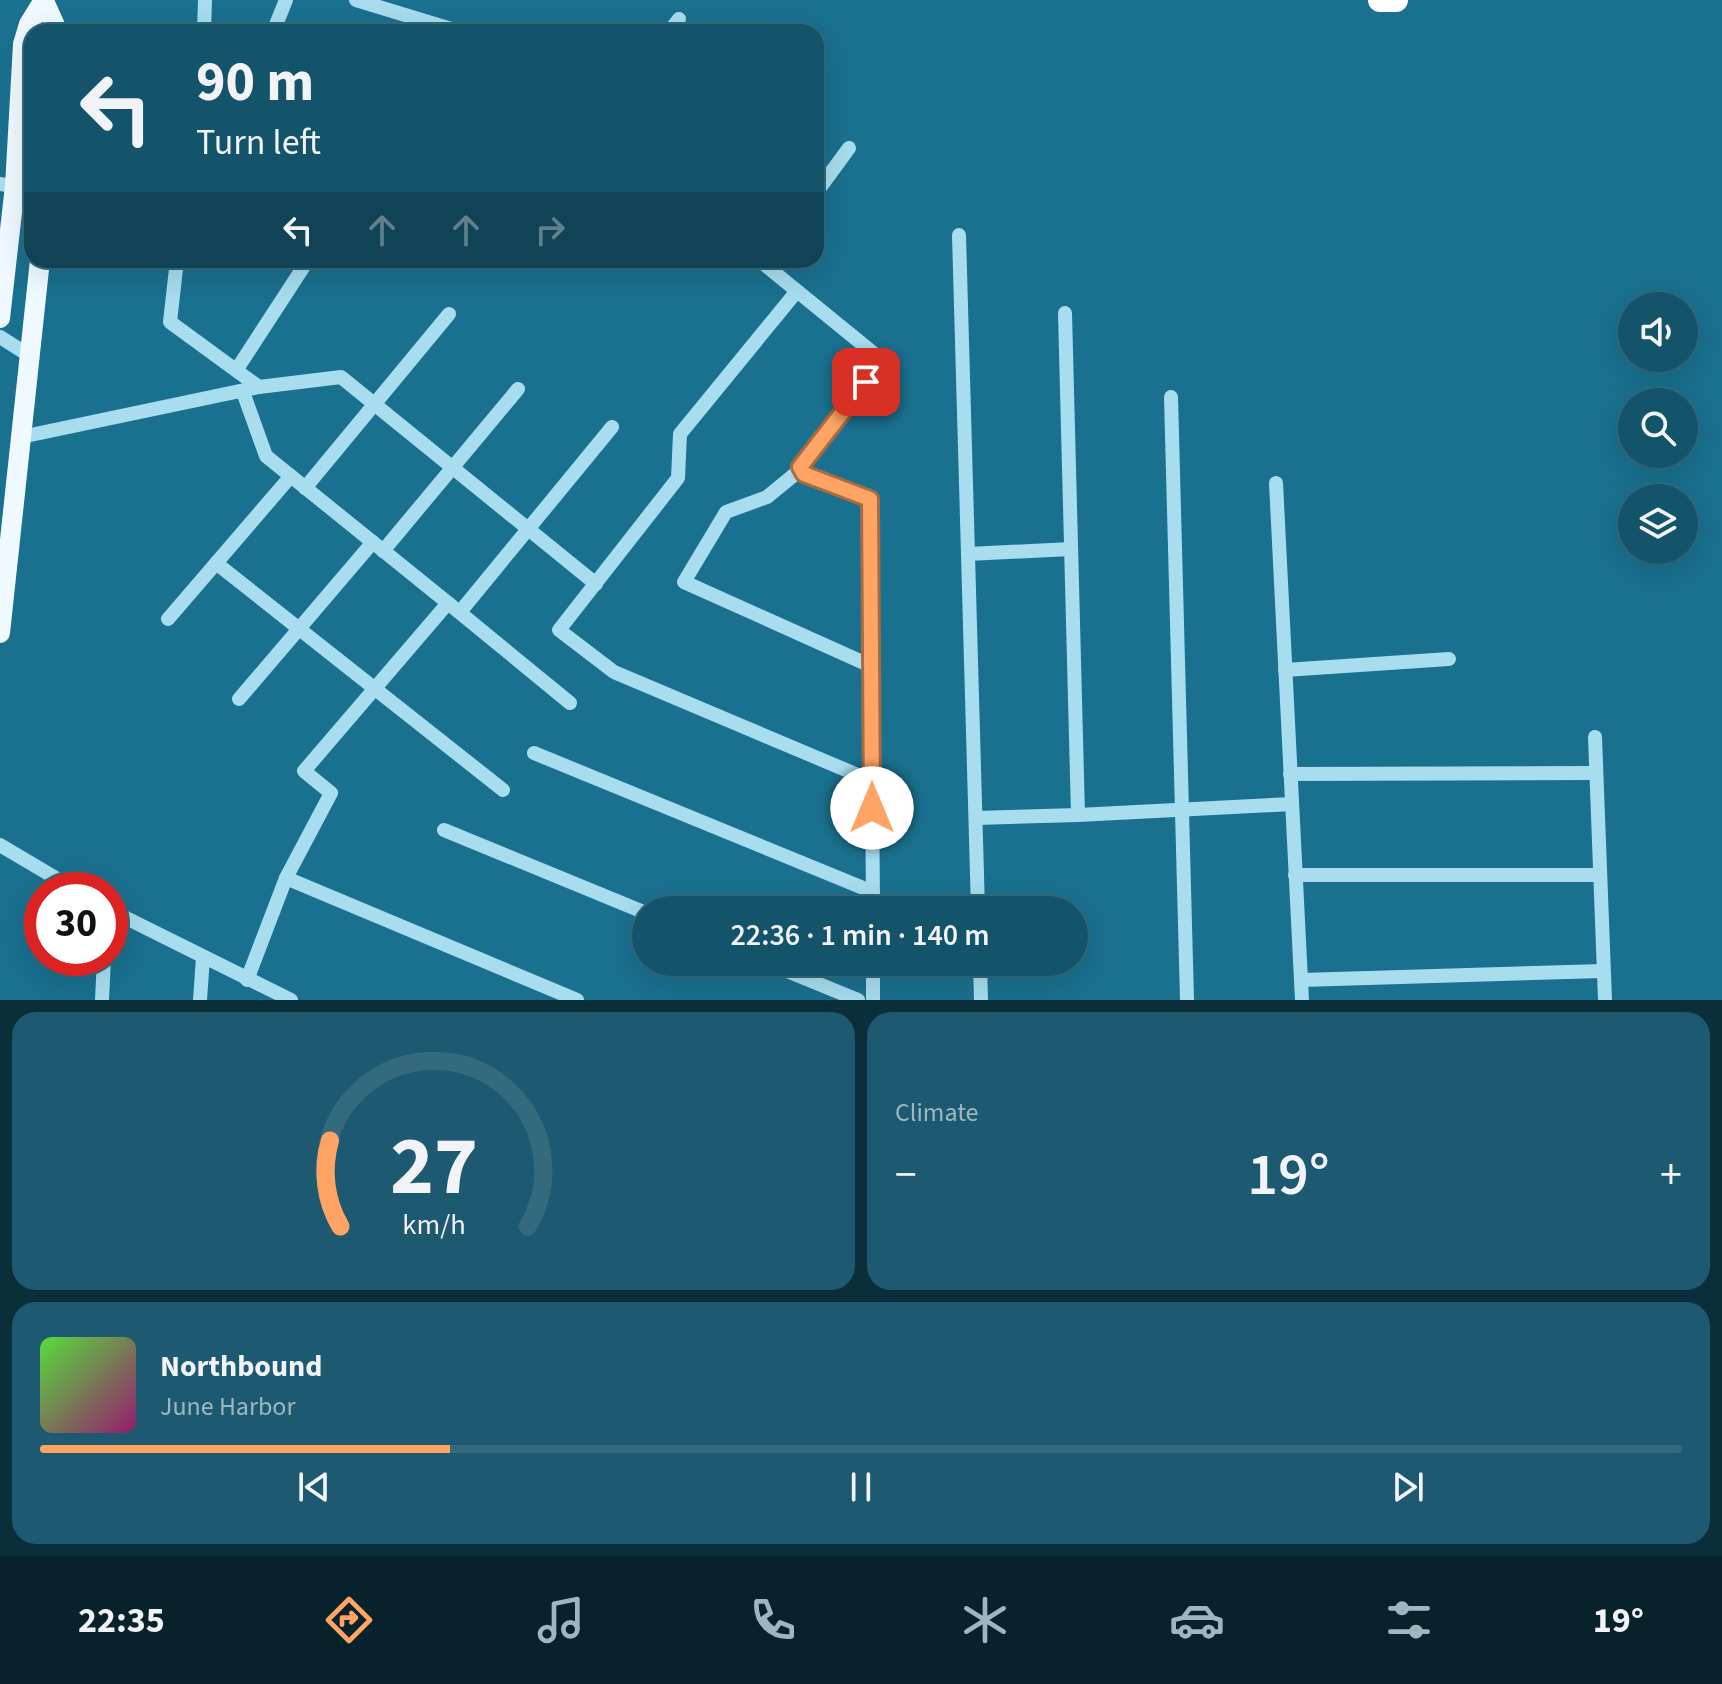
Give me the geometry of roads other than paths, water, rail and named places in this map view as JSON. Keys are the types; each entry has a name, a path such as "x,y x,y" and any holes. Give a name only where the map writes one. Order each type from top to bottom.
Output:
{"highway":[{"path":"1380,0 1396,0"}],"main road":[{"path":"44,0 54,24"},
{"path":"29,24 44,0"},
{"path":"0,318 16,187 24,41"},
{"path":"0,633 39,268"}],"street":[{"path":"204,24 205,0"},
{"path":"276,24 286,0"},
{"path":"356,0 435,24"},
{"path":"675,24 679,19"},
{"path":"824,182 849,148"},
{"path":"959,235 978,896"},
{"path":"176,268 170,322 259,387"},
{"path":"237,369 303,268"},
{"path":"771,268 883,361 800,470 767,497 726,512 684,582 871,666"},
{"path":"797,291 680,434 678,478 559,630 614,672 872,781"},
{"path":"1065,313 1078,815"},
{"path":"305,488 449,314"},
{"path":"0,337 30,356"},
{"path":"21,437 259,387 336,376 596,584"},
{"path":"239,699 298,630 452,469 518,389"},
{"path":"243,392 266,456 570,703"},
{"path":"1171,397 1185,810 1187,1000"},
{"path":"247,980 286,878 331,793 304,771 374,690 529,528 612,427"},
{"path":"800,470 870,499 873,896"},
{"path":"168,619 291,476"},
{"path":"1276,483 1302,1000"},
{"path":"968,554 1071,549"},
{"path":"216,563 503,790"},
{"path":"1285,670 1449,659"},
{"path":"1595,737 1605,1000"},
{"path":"534,753 873,892"},
{"path":"1290,774 1596,773"},
{"path":"976,818 1292,804"},
{"path":"444,830 632,907"},
{"path":"0,845 46,872"},
{"path":"1295,875 1600,875"},
{"path":"286,878 577,1000"},
{"path":"128,919 291,1000"},
{"path":"200,1000 203,957"},
{"path":"1301,980 1603,971"},
{"path":"102,1000 103,976"},
{"path":"799,976 858,1000"},
{"path":"873,976 873,1000"},
{"path":"980,976 981,1000"}]}
